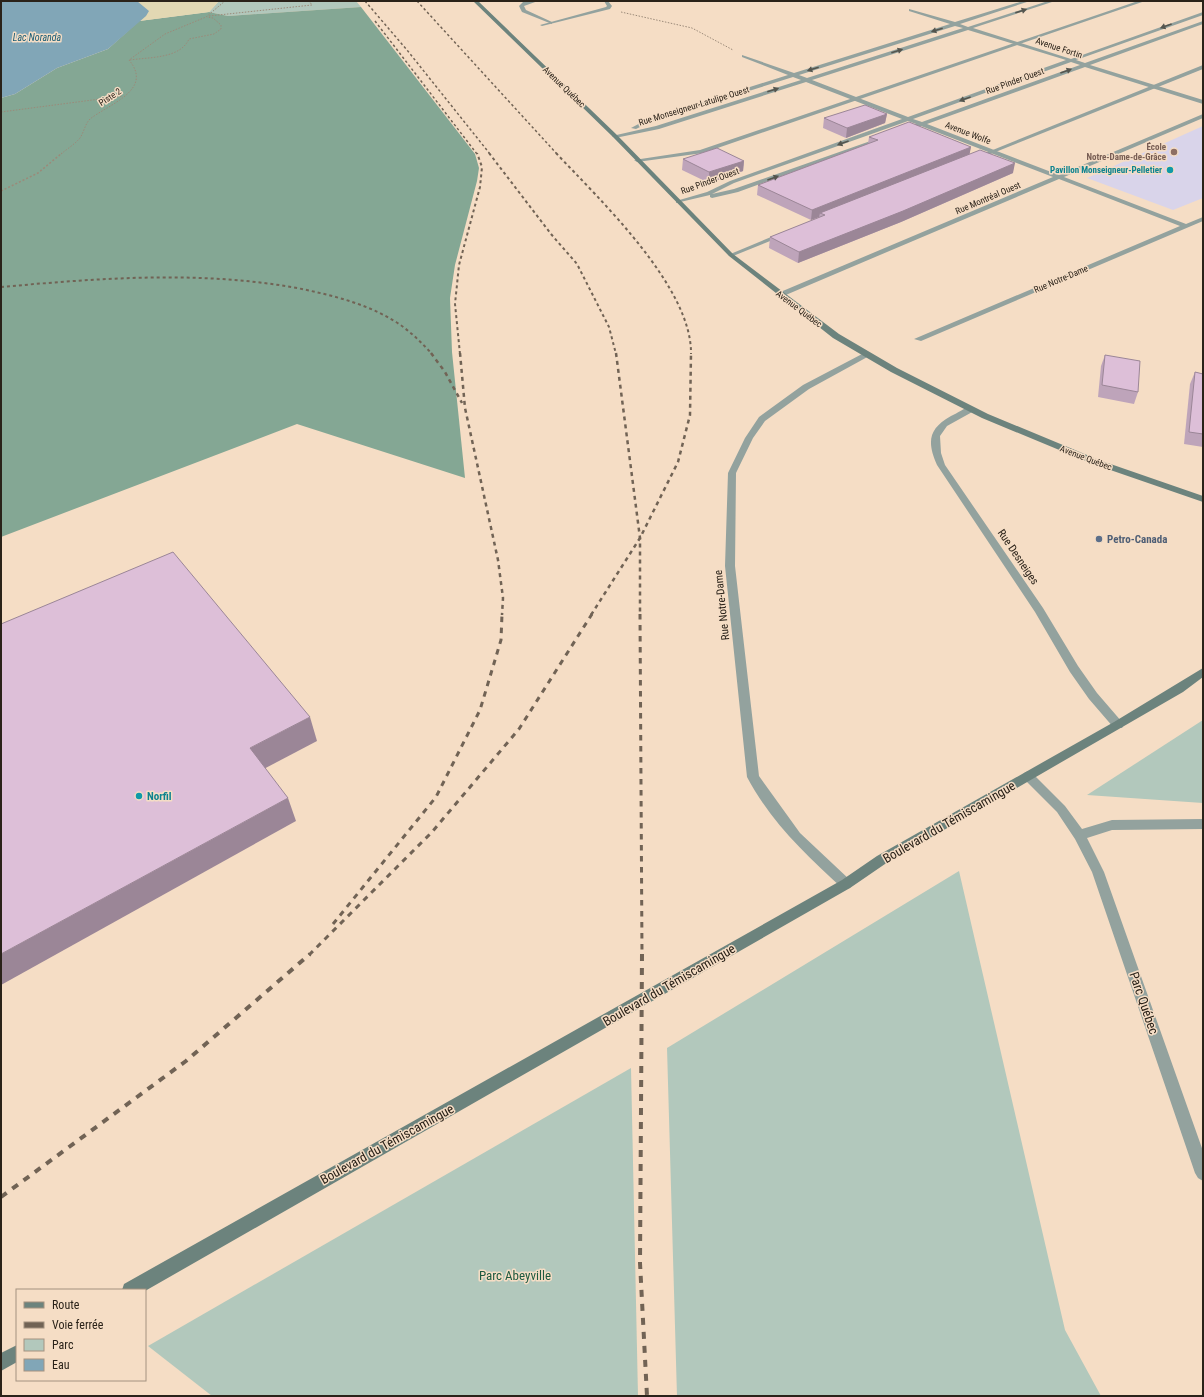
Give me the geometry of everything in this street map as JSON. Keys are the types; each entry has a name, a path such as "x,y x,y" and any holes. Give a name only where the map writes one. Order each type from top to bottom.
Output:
{"main road":[{"name":"Avenue Québec","path":"475,1 615,136 731,255 836,336 894,370 970,409 1096,462 1203,499"},
{"name":"Boulevard du Témiscamingue","path":"132,1289 846,884 881,860 1118,725 1179,689 1203,672"},
{"path":"1,1362 16,1354"}],"street":[{"path":"536,1 525,3 521,6 524,11 550,23"},
{"path":"542,25 608,8 610,6 606,1"},
{"name":"Rue Monseigneur-Latulipe Ouest","path":"615,136 648,121 1028,1"},
{"name":"Rue Monseigneur-Latulipe Ouest","path":"615,136 657,128 1053,1"},
{"path":"637,160 701,152 1016,43 1143,1"},
{"name":"Avenue Fortin","path":"911,10 1203,102"},
{"name":"Rue Pinder Ouest","path":"678,202 704,194 732,182 1203,13"},
{"name":"Rue Pinder Ouest","path":"899,132 1203,22"},
{"name":"Avenue Wolfe","path":"744,56 1186,226"},
{"path":"966,162 1203,67"},
{"name":"Rue Montréal Ouest","path":"781,295 1203,116"},
{"name":"Rue Pinder Ouest","path":"678,202 736,191 884,137"},
{"name":"Rue Notre-Dame","path":"918,339 1203,219"},
{"path":"731,255 789,232"},
{"name":"Rue Notre-Dame","path":"846,884 796,837 765,796 753,777 730,566 732,473 749,438 762,419 806,387 867,355"},
{"name":"Rue Desneiges","path":"970,409 941,426 936,432 934,440 935,452 941,465 1038,610 1074,669 1093,696 1118,725"},
{"name":"Parc Québec","path":"1028,776 1060,809 1079,835 1098,872 1203,1173"},
{"path":"1079,835 1112,825 1203,824"}],"path":[{"path":"129,60 165,34 206,17 226,1"},
{"path":"206,17 312,6 309,1"},
{"path":"608,8 635,17 692,28 744,56"},
{"path":"129,60 177,51 183,48 189,39 214,34 221,29 221,25 214,18 206,17"},
{"name":"Piste 2","path":"1,191 38,173 80,138 89,120 131,92 137,78 134,66 129,60"},
{"path":"1,112 125,96"}],"shaded area":[{"name":"École Notre-Dame-de-Grâce","path":"1203,126 1203,198 1173,210 1087,178"}],"green space":[{"path":"219,1 356,1 361,7 228,16 209,12"},
{"path":"361,7 475,154 479,168 455,265 450,298 452,352 465,478 297,424 1,537 1,98 15,94 57,68 108,49 139,21 209,12 228,16"},
{"path":"1203,720 1203,803 1087,795"},
{"path":"959,871 1065,1330 1101,1396 677,1396 667,1048"},
{"name":"Parc Abeyville","path":"631,1068 638,1396 212,1396 148,1346"}],"sand":[{"path":"137,1 219,1 209,12 139,21 148,11"}],"water":[{"name":"Lac Noranda","path":"1,1 137,1 149,11 146,16 108,49 57,68 15,94 1,98"}],"building":[{"path":"865,105 887,114 847,128 824,118"},
{"path":"909,122 971,147 812,210 758,185 878,140 869,137"},
{"path":"717,148 744,161 709,172 683,159"},
{"path":"980,150 1015,163 903,211 799,252 770,237 825,215 820,213"},
{"path":"1105,355 1140,361 1138,392 1102,385"},
{"path":"1195,372 1203,374 1203,434 1189,432"},
{"name":"Norfil","path":"173,552 310,717 250,748 288,798 1,954 1,624"}],"railway":[{"path":"365,1 407,50 490,154"},
{"path":"417,1 557,154"},
{"path":"375,21 477,154"},
{"path":"460,354 455,304 459,265 480,187 482,167 477,153"},
{"path":"489,153 551,234 577,264 609,327 616,354"},
{"path":"556,153 618,220 660,273 677,301 687,328 691,354"},
{"path":"1,287 76,281 152,278 227,279 265,283 327,295 350,301 374,310 406,329 431,353"},
{"path":"431,353 445,372 462,403"},
{"path":"460,353 465,408 498,560 503,598 502,615"},
{"path":"616,353 640,538"},
{"path":"640,538 678,462 690,415 691,354"},
{"path":"591,615 640,538"},
{"path":"640,538 640,614"},
{"path":"333,924 436,797 480,710 501,640 502,614"},
{"path":"310,954 432,832 519,729 592,614"},
{"path":"640,614 642,954"},
{"path":"1,1197 186,1061 310,954"},
{"path":"642,954 640,1263 647,1396"}],"place":[{"name":"École Notre-Dame-de-Grâce","path":"1174,152"},
{"name":"Pavillon Monseigneur-Pelletier","path":"1170,170"},
{"name":"Petro-Canada","path":"1099,539"},
{"name":"Norfil","path":"139,796"}]}
